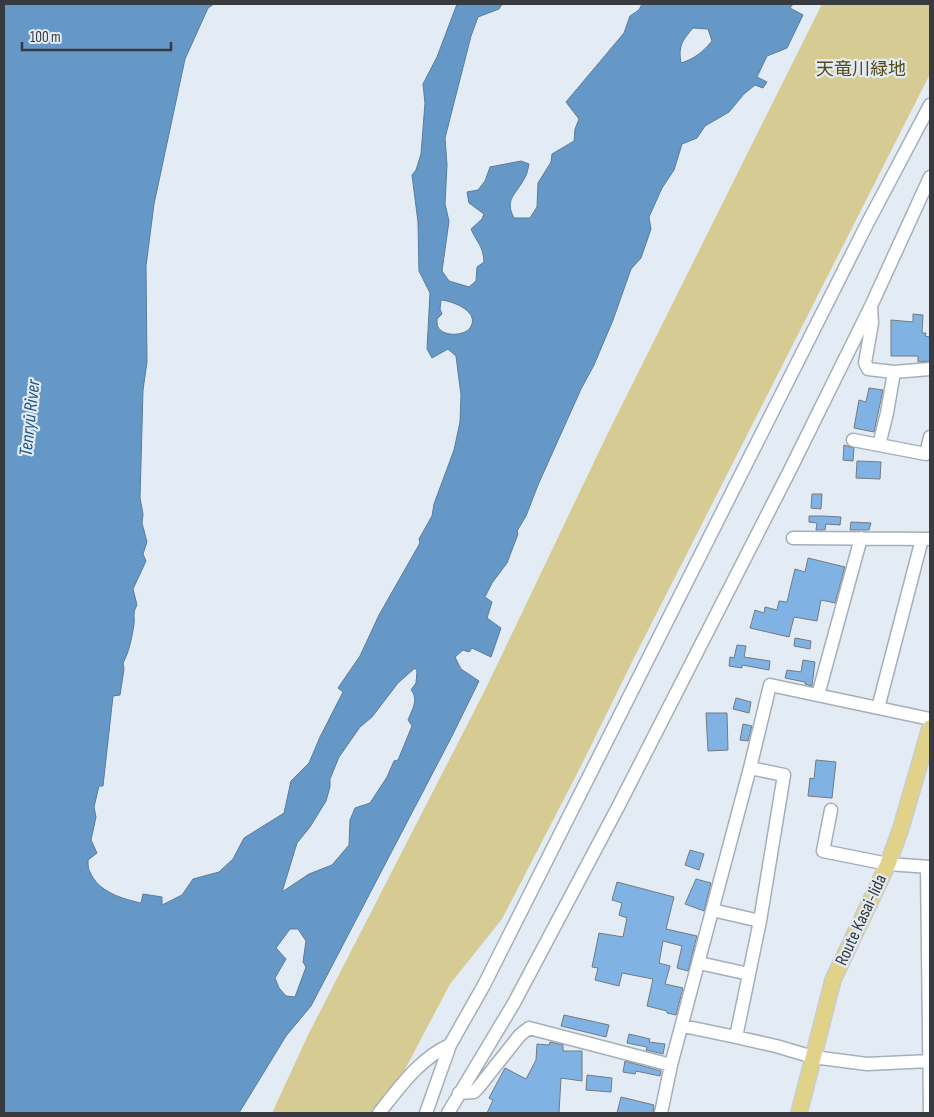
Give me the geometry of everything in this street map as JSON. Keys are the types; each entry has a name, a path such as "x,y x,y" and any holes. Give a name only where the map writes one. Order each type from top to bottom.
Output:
{"main road":[{"name":"Route Kasai-Iida","path":"800,1113 833,980 888,864 901,828 930,728"}],"street":[{"path":"426,1113 450,1045 484,985 866,226 930,105"},
{"path":"448,1113 514,1003 618,807 790,470 871,306 930,177"},
{"path":"871,306 872,323 865,363 868,369 894,372 930,369"},
{"path":"879,445 894,372"},
{"path":"852,440 928,454 930,437"},
{"path":"793,538 926,539 878,708"},
{"path":"818,695 860,538"},
{"path":"661,1113 770,685 930,719"},
{"path":"736,1037 760,920 784,775 750,768"},
{"path":"831,810 823,851 888,864 929,867 930,1113"},
{"path":"712,910 760,920"},
{"path":"699,963 749,974"},
{"path":"682,1026 776,1046 813,1057 867,1064 930,1061"},
{"path":"459,1093 474,1092 520,1035 530,1028 672,1065"},
{"path":"379,1113 407,1079 437,1051 450,1045"}],"green space":[{"name":"天竜川緑地","path":"822,4 930,4 930,74 502,919 450,984 382,1113 272,1113 308,1035 485,690 606,437"}],"water":[{"name":"Tenryū River","path":"4,4 214,4 208,8 185,59 154,204 146,266 147,362 143,390 140,498 143,514 142,523 147,542 143,554 146,561 133,589 137,605 134,613 134,624 129,650 123,663 124,669 120,695 113,696 103,786 99,786 94,807 96,817 91,840 97,853 88,860 89,869 94,879 105,890 119,897 141,903 143,894 162,897 162,905 182,895 193,879 219,872 233,859 244,838 284,813 291,781 309,763 343,692 338,688 360,656 379,615 420,543 419,539 432,516 434,504 454,450 460,422 461,395 456,356 448,349 432,358 427,349 430,293 419,271 418,222 412,175 416,170 421,154 425,103 423,84 437,57 457,4 502,4 499,9 478,17 471,36 445,138 447,165 445,204 449,221 442,271 449,281 469,287 476,281 477,267 484,262 481,248 471,229 482,219 484,214 469,203 467,192 478,190 485,181 490,167 521,161 529,164 526,176 512,197 510,206 514,218 530,218 537,207 538,183 551,162 552,154 574,141 575,129 579,119 566,102 624,33 630,16 639,10 642,4 793,4 790,8 803,15 787,48 767,56 757,77 767,82 763,88 755,85 744,94 729,112 705,126 697,138 682,144 674,170 662,188 649,217 651,229 641,258 631,269 613,320 538,485 526,516 517,531 518,534 507,563 492,583 485,597 492,602 487,618 501,628 491,657 472,648 469,652 463,650 455,657 461,669 479,681 311,1006 286,1036 239,1113 4,1113","holes":["693,28 708,29 712,41 698,55 681,63 680,52 684,40","441,300 464,308 472,317 470,328 459,334 444,332 438,326 437,321 442,314 440,309","415,668 417,671 416,683 411,690 415,701 408,720 412,726 398,760 394,761 387,777 370,803 355,808 350,820 349,845 332,865 309,874 282,892 297,843 310,827 326,801 330,779 339,757 360,727 372,717 398,683","290,929 298,929 306,941 303,962 306,967 295,997 286,996 279,988 275,978 286,959 276,948"]}],"building":[{"path":"913,314 923,315 922,333 926,333 925,336 930,337 930,361 918,362 918,356 891,356 891,320 913,322"},
{"path":"869,388 883,390 874,432 854,428 859,400 866,402"},
{"path":"844,445 854,448 853,461 843,460"},
{"path":"857,461 881,462 880,479 856,478"},
{"path":"812,494 822,494 821,509 811,508"},
{"path":"809,516 841,517 840,525 826,524 825,530 816,530 817,523 809,522"},
{"path":"851,522 871,523 869,530 850,530"},
{"path":"808,558 845,567 835,603 821,600 817,621 794,617 789,637 750,628 755,610 764,613 765,607 777,610 779,601 787,602 795,569 805,572"},
{"path":"795,638 811,641 810,649 794,646"},
{"path":"737,645 746,646 744,657 770,661 769,670 742,665 742,668 729,666 730,657 734,658"},
{"path":"803,660 815,662 812,686 805,684 805,682 785,678 787,670 801,672"},
{"path":"736,698 751,702 749,713 733,709"},
{"path":"706,713 727,713 728,750 708,751"},
{"path":"743,724 752,726 748,741 740,740"},
{"path":"816,760 836,762 832,798 808,796 810,778 814,779"},
{"path":"690,850 704,854 699,870 685,865"},
{"path":"696,879 711,883 704,911 685,904"},
{"path":"617,882 674,897 666,929 697,936 688,971 677,968 682,946 663,941 659,963 670,966 665,984 683,988 676,1015 647,1006 653,979 622,973 619,986 595,980 598,968 592,967 599,933 623,937 627,918 619,915 622,903 612,900"},
{"path":"564,1015 609,1025 606,1037 561,1026"},
{"path":"629,1034 650,1039 649,1042 665,1044 663,1054 646,1050 647,1047 627,1043"},
{"path":"550,1042 563,1045 563,1051 582,1051 582,1081 561,1078 559,1113 487,1113 493,1100 489,1098 505,1068 526,1079 536,1060 537,1044 549,1045"},
{"path":"625,1061 661,1071 660,1076 636,1071 635,1074 623,1072"},
{"path":"587,1075 612,1078 611,1092 586,1090"},
{"path":"621,1097 654,1105 653,1113 617,1113"}]}
